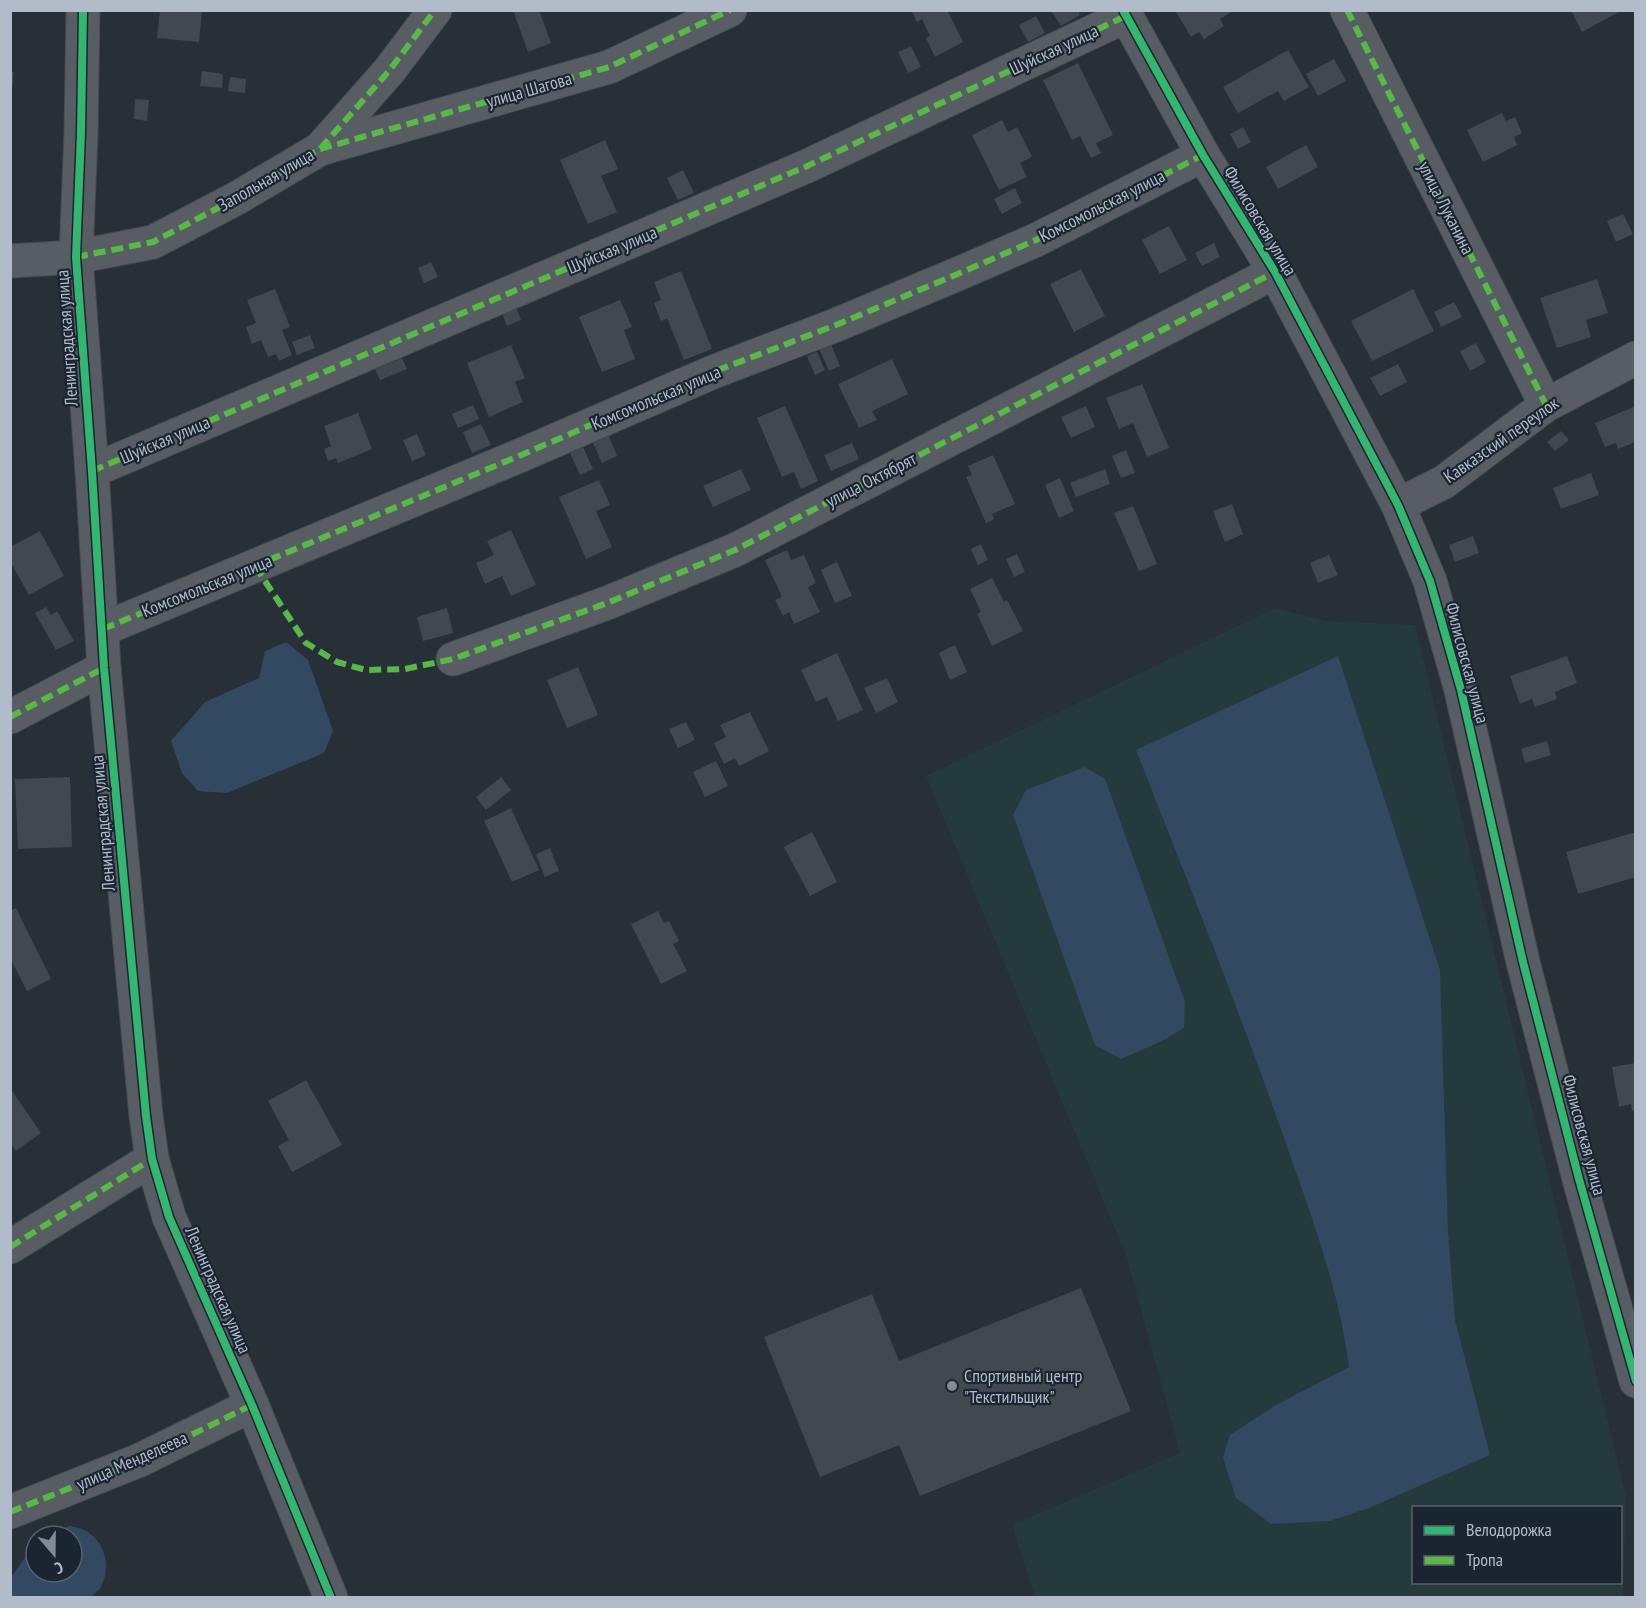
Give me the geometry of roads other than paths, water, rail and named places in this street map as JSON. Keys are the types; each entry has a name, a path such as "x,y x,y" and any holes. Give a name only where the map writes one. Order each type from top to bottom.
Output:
{"street":[{"name":"Ленинградская улица","path":"83,10 76,257 104,668 152,1160 169,1216 252,1405 331,1598"},
{"name":"Запольная улица","path":"10,261 76,257 153,242 237,198 320,149 388,71 435,10"},
{"name":"улица Шагова","path":"320,149 609,67 730,10"},
{"name":"улица Луканина","path":"1347,10 1546,405"},
{"name":"Филисовская улица","path":"1124,13 1203,155 1275,272 1398,505 1430,581 1461,690 1523,962 1579,1179 1635,1381"},
{"name":"Шуйская улица","path":"92,471 805,167 1124,13"},
{"name":"Комсомольская улица","path":"103,629 476,474 713,372 836,325 960,273 1036,240 1203,155"},
{"name":"улица Октябрят","path":"453,659 607,603 735,550 1275,272"},
{"name":"Кавказский переулок","path":"1398,505 1444,482 1546,405 1635,358"},
{"path":"10,717 104,668"},
{"path":"10,1247 152,1160"},
{"name":"улица Менделеева","path":"10,1512 140,1460 252,1405"}],"water":[{"path":"286,642 308,660 333,731 324,753 227,793 198,791 182,773 171,741 205,702 259,678 265,651"},
{"path":"1338,656 1440,970 1448,1231 1455,1320 1490,1455 1369,1508 1330,1521 1271,1524 1236,1498 1223,1458 1230,1435 1276,1405 1349,1367 1344,1338 1331,1281 1305,1197 1231,994 1136,750"},
{"path":"1085,767 1105,779 1185,1002 1184,1028 1160,1042 1121,1059 1095,1045 1013,815 1026,790"},
{"path":"84,1530 96,1540 105,1557 105,1577 100,1588 91,1597 11,1597 12,1576 24,1559 24,1584 84,1584"}],"place":[{"name":"Спортивный центр \"Текстильщик\"","path":"952,1386"}]}
